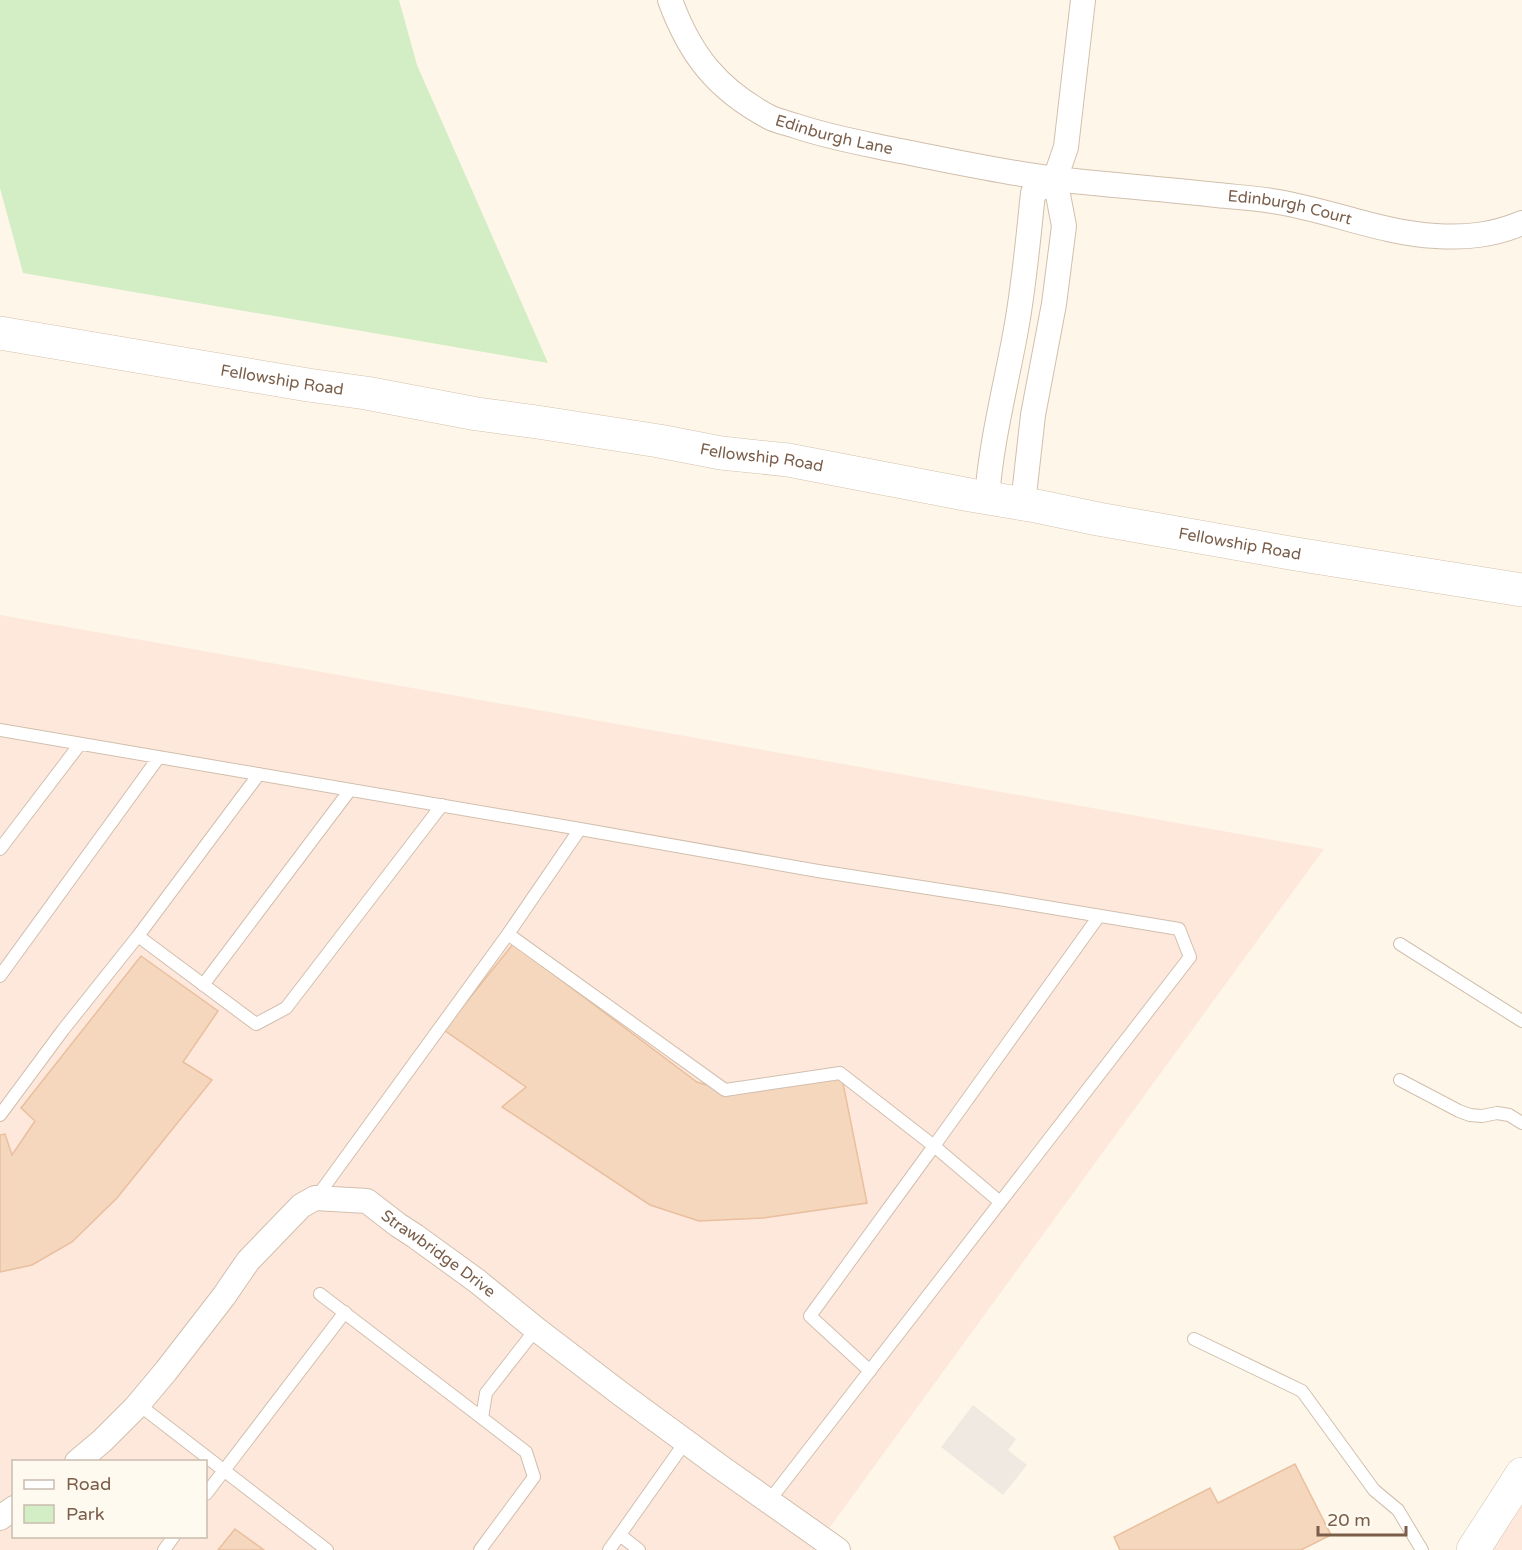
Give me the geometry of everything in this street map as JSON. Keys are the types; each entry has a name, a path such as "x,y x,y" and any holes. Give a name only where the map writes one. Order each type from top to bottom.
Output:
{"street":[{"name":"Edinburgh Lane","path":"670,0 692,49 715,79 743,101 772,118 840,138 947,161 1055,178"},
{"path":"1023,504 1033,415 1054,304 1064,226 1055,178 1066,147 1083,0"},
{"path":"987,498 988,479 1021,299 1033,193 1055,178"},
{"name":"Edinburgh Court","path":"1055,178 1272,201 1395,230 1434,236 1471,237 1504,231 1522,223"},
{"name":"Fellowship Road","path":"0,333 366,393 477,414 721,453 788,460 1098,519 1296,554 1522,590"},
{"path":"78,1460 102,1441 138,1404 166,1371 249,1261 276,1230 301,1206 315,1198"},
{"name":"Strawbridge Drive","path":"315,1198 367,1201 477,1281 536,1329 686,1441 838,1550"},
{"path":"1473,1550 1522,1474"}],"lane":[{"path":"0,730 818,871 1179,929 1190,957 769,1501"},
{"path":"0,849 80,744"},
{"path":"0,975 159,757"},
{"path":"0,1115 259,774"},
{"path":"203,985 350,790"},
{"path":"138,936 256,1024 286,1008 442,805"},
{"path":"315,1198 508,934 580,829"},
{"path":"870,1371 810,1316 1099,916"},
{"path":"508,934 725,1090 840,1073 934,1146 1000,1202"},
{"path":"1400,944 1522,1021"},
{"path":"1400,1080 1470,1115 1509,1114 1522,1123"},
{"path":"320,1294 526,1452 534,1477 480,1550"},
{"path":"207,1493 345,1312"},
{"path":"482,1418 486,1393 536,1329"},
{"path":"1194,1339 1302,1391 1374,1490 1398,1510 1422,1550"},
{"path":"138,1404 327,1550"},
{"path":"609,1550 686,1441"},
{"path":"620,1535 639,1550"}],"shaded area":[{"path":"0,615 1324,849 822,1538 838,1550 0,1550"},
{"path":"973,1405 1016,1439 1008,1450 1027,1465 1003,1495 941,1447"},
{"path":"1522,1467 1522,1550 1466,1550"}],"green space":[{"path":"0,0 399,0 417,65 548,363 23,273 0,188"}],"building":[{"path":"513,944 697,1082 735,1094 842,1078 867,1203 763,1218 699,1221 650,1205 502,1107 526,1087 444,1030"},
{"path":"141,956 218,1011 183,1062 212,1080 117,1198 72,1242 32,1265 0,1272 0,1135 5,1134 12,1155 35,1121 21,1108"},
{"path":"1295,1464 1331,1535 1301,1550 1120,1550 1114,1537 1210,1488 1218,1503"},
{"path":"235,1529 264,1550 218,1550"}]}
